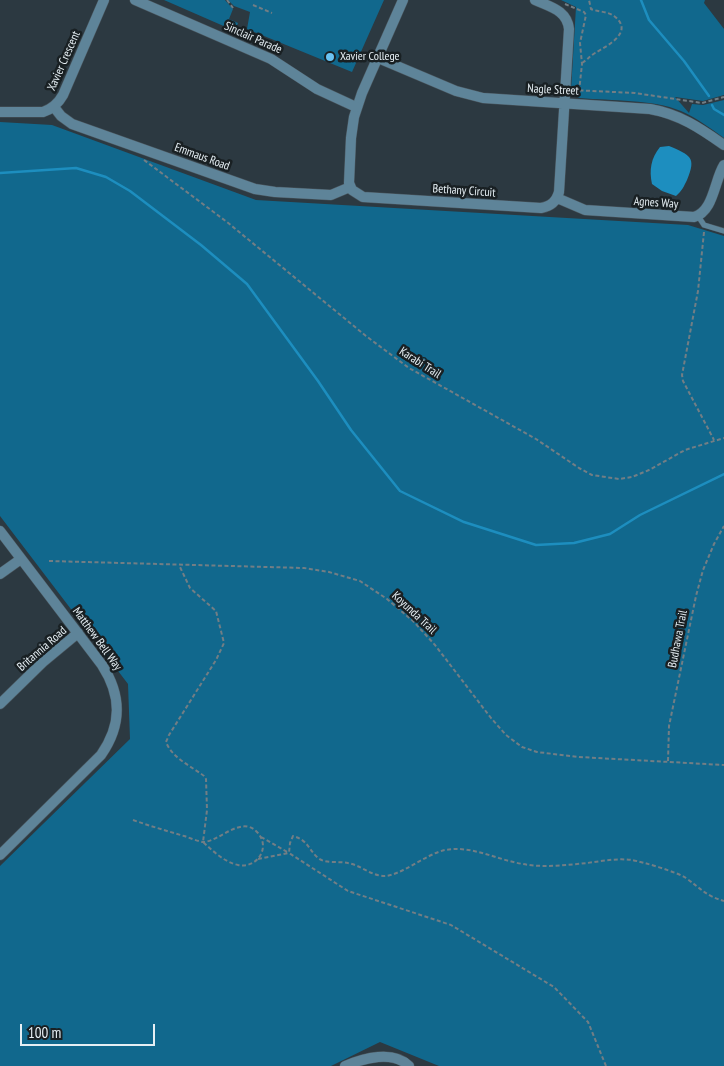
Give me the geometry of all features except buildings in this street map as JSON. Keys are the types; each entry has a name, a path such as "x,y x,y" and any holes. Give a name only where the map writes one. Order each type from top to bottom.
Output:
{"street":[{"name":"Xavier Crescent","path":"0,112 36,113 54,107 63,95 104,0"},
{"name":"Sinclair Parade","path":"135,0 271,59 317,89 356,107"},
{"path":"350,187 351,138 356,107 403,0"},
{"path":"535,0 558,10 567,19 569,29 557,198"},
{"name":"Nagle Street","path":"378,58 465,94 494,99 650,109 667,113 695,124 724,145"},
{"name":"Emmaus Road","path":"54,107 72,124 250,187 275,192 331,195 350,187"},
{"path":"698,216 707,208 719,173 724,165"},
{"name":"Bethany Circuit","path":"350,187 363,197 532,208 549,206 557,198"},
{"name":"Agnes Way","path":"557,198 580,209 591,211 698,216"},
{"name":"Matthew Bell Way","path":"0,531 110,677 117,702 117,716 113,735 101,755 0,855"},
{"path":"0,574 21,558"},
{"name":"Britannia Road","path":"0,704 43,662 78,633"},
{"path":"345,1066 369,1058 385,1057 402,1060 409,1066"}],"lane":[{"path":"698,216 704,225 724,231"}],"path":[{"path":"227,0 233,8"},
{"path":"589,0 591,9"},
{"path":"563,3 586,13"},
{"path":"253,5 272,13"},
{"path":"578,99 582,64 580,43 586,13 591,9"},
{"path":"582,64 616,40 621,29 619,21 611,14 591,9"},
{"path":"571,90 636,93 702,103 724,97"},
{"name":"Karabi Trail","path":"141,158 227,222 366,336 409,368 536,439 586,472 605,478 619,479 632,477 685,450 724,438"},
{"path":"704,225 698,291 682,375 683,381 714,440"},
{"name":"Budhawa Trail","path":"668,761 669,726 696,596 703,570 724,526"},
{"name":"Koyunda Trail","path":"49,560 304,568 329,572 360,581 387,599 413,621 436,645 491,718 506,735 522,746 537,752 579,757 724,765"},
{"path":"179,565 190,588 216,611 224,643 216,660 166,742 176,756 206,779 207,810 203,842"},
{"path":"133,820 203,842 228,862 238,865 247,865 258,860 289,853"},
{"path":"203,842 234,829 247,827 255,830 261,837 348,891 451,926 554,987 588,1022 606,1066"},
{"path":"289,853 290,843 294,836 300,838 318,858 324,861 348,863 370,873 390,876 417,861 446,850 476,851 523,864 540,866 618,859 634,860 674,872 711,897 724,901"},
{"path":"258,860 263,844 261,837"}],"shaded area":[{"path":"164,0 225,0 233,9 229,19 238,23 235,31"},
{"name":"Xavier College","path":"228,0 384,0 352,72 247,29 250,12 234,6"},
{"path":"561,0 705,0 704,3 724,29 724,95 703,101 675,97 689,113 692,104 703,105 724,100 724,138 703,123 670,107 645,102 574,96 571,90 576,7"},
{"path":"0,122 52,125 256,200 688,225 724,236 724,1066 439,1066 380,1042 331,1066 0,1066 0,866 130,739 128,684 0,516"},
{"path":"669,146 687,155 691,162 687,180 676,196 662,191 652,184 651,179 651,169 655,155 660,147"}],"waterway":[{"path":"641,0 649,20 684,61 709,96"},
{"path":"712,105 714,109 724,115"},
{"path":"0,173 76,168 106,177 130,191 201,245 247,284 318,381 351,430 400,491 464,522 536,545 574,543 610,534 640,515 724,474"}],"place":[{"name":"Xavier College","path":"330,57"}]}
